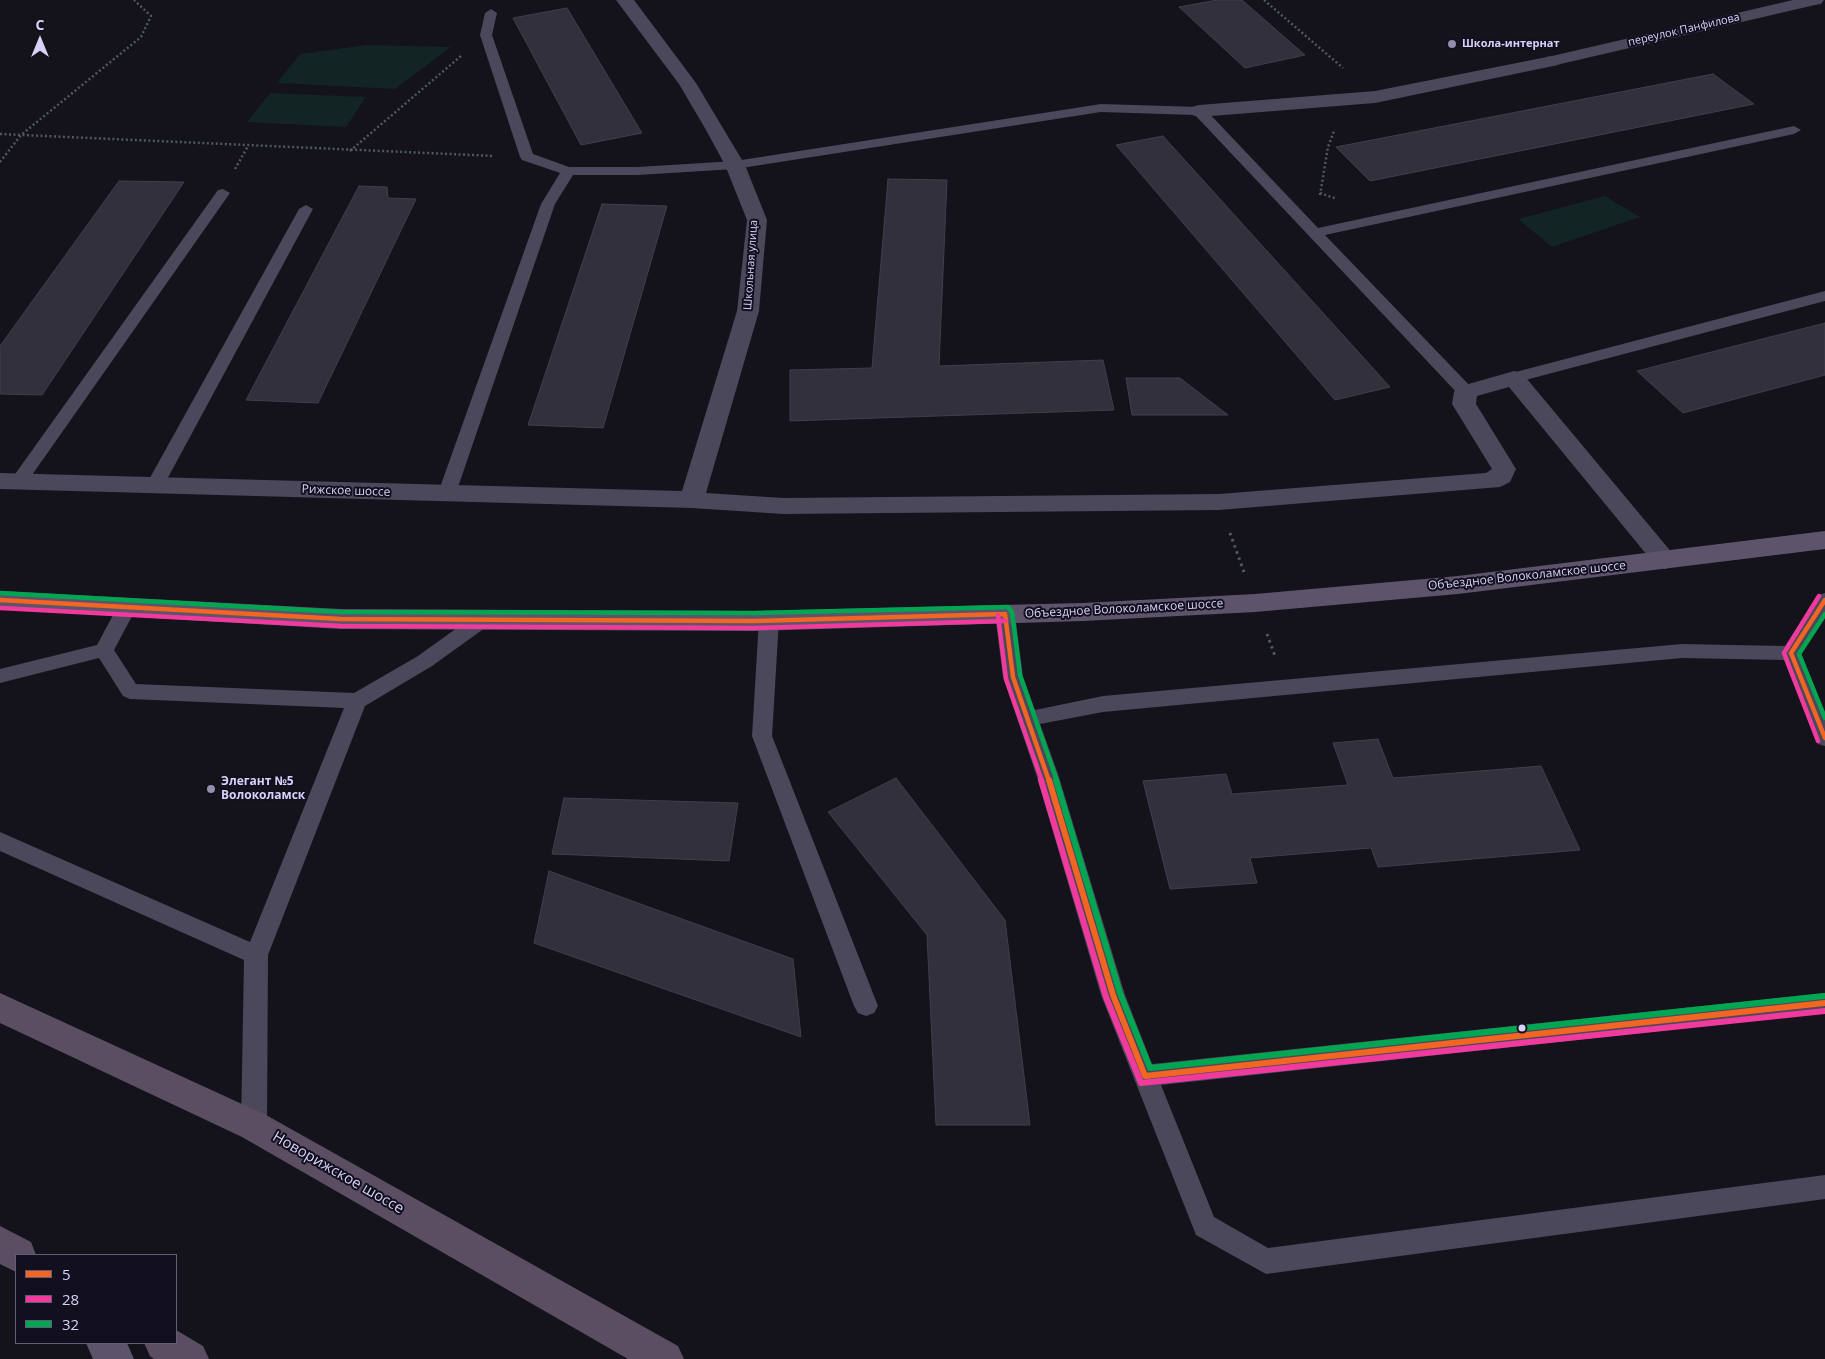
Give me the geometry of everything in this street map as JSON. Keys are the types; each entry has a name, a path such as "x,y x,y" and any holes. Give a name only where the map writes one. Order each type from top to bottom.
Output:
{"highway":[{"name":"Новорижское шоссе","path":"0,1007 254,1126 665,1359"},
{"path":"0,1244 16,1254"},
{"path":"165,1344 190,1359"}],"main road":[{"name":"Объездное Волоколамское шоссе","path":"0,600 341,619 769,620 1083,612 1265,602 1458,585 1825,540"},
{"path":"106,1344 115,1359"}],"street":[{"name":"Школьная улица","path":"624,0 687,83 735,164 757,220 748,311 692,500"},
{"name":"переулок Панфилова","path":"1199,112 1375,97 1552,61 1816,0"},
{"path":"1466,392 1514,378 1666,560"},
{"name":"Рижское шоссе","path":"10,481 692,500 783,506 1219,502 1491,481 1501,476 1504,469 1464,404 1466,392"}],"lane":[{"path":"491,14 486,35 527,157 568,171 638,171 735,164 1101,108 1199,112 1466,392"},
{"path":"1314,233 1794,130"},
{"path":"447,494 548,204 568,171"},
{"path":"10,481 223,193"},
{"path":"155,485 306,209"},
{"path":"1514,378 1825,296"},
{"path":"1791,653 1825,600"},
{"path":"0,676 104,650 127,607"},
{"path":"1005,614 1013,677 1050,783 1113,995 1205,1226 1266,1261 1825,1187"},
{"path":"104,650 130,691 357,701 425,661 482,620"},
{"path":"769,620 762,736 866,1006"},
{"path":"1028,719 1103,704 1682,651 1791,653"},
{"path":"1791,653 1825,738"},
{"path":"254,1126 256,954 357,701"},
{"path":"0,841 256,954"},
{"path":"1146,1076 1825,1003"}],"path":[{"path":"0,162 21,135 141,37 151,16 134,0"},
{"path":"349,151 486,35"},
{"path":"0,134 349,151 527,157"}],"shaded area":[{"path":"367,45 451,47 395,89 277,83 300,54"},
{"path":"270,93 366,97 346,127 247,122"},
{"path":"1605,196 1640,217 1552,247 1518,219"}],"building":[{"path":"1217,0 1242,0 1305,55 1245,68 1179,7"},
{"path":"567,8 642,133 581,145 513,18"},
{"path":"1713,74 1754,104 1370,181 1336,147"},
{"path":"1163,136 1390,387 1335,400 1116,145"},
{"path":"888,179 947,180 939,366 1103,360 1114,410 790,421 790,370 872,368"},
{"path":"119,181 184,182 42,395 0,394 0,346"},
{"path":"359,186 387,187 388,198 416,199 318,403 246,400"},
{"path":"602,204 667,206 603,428 528,425"},
{"path":"1825,323 1825,375 1683,413 1637,371"},
{"path":"1126,378 1180,378 1228,415 1132,415"},
{"path":"1378,739 1393,778 1541,766 1580,850 1378,867 1371,848 1250,858 1257,883 1170,889 1143,781 1226,774 1232,794 1348,785 1333,743"},
{"path":"896,778 1005,920 1030,1125 936,1125 927,935 828,812"},
{"path":"564,798 738,803 729,861 552,854"},
{"path":"549,871 793,959 801,1037 534,943"}],"transit line":[{"name":"32","path":"0,593 341,612 755,613 1008,607 1012,612 1020,675 1054,772 1120,993 1150,1068 1824,996"},
{"name":"28","path":"1818,741 1784,653 1819,596"},
{"name":"5","path":"0,600 341,619 755,621 1005,614"},
{"name":"5","path":"1825,600 1791,653 1825,738"},
{"name":"28","path":"0,608 341,626 755,628 1005,621"},
{"name":"5","path":"1005,614 1013,677 1047,774 1113,995 1145,1076 1825,1003"},
{"name":"32","path":"1825,614 1799,654 1825,718"},
{"name":"28","path":"998,615 1006,679 1040,776 1106,997 1141,1083 1825,1011"}],"place":[{"name":"Школа-интернат","path":"1452,44"},
{"name":"Элегант №5 Волоколамск","path":"211,789"}]}
